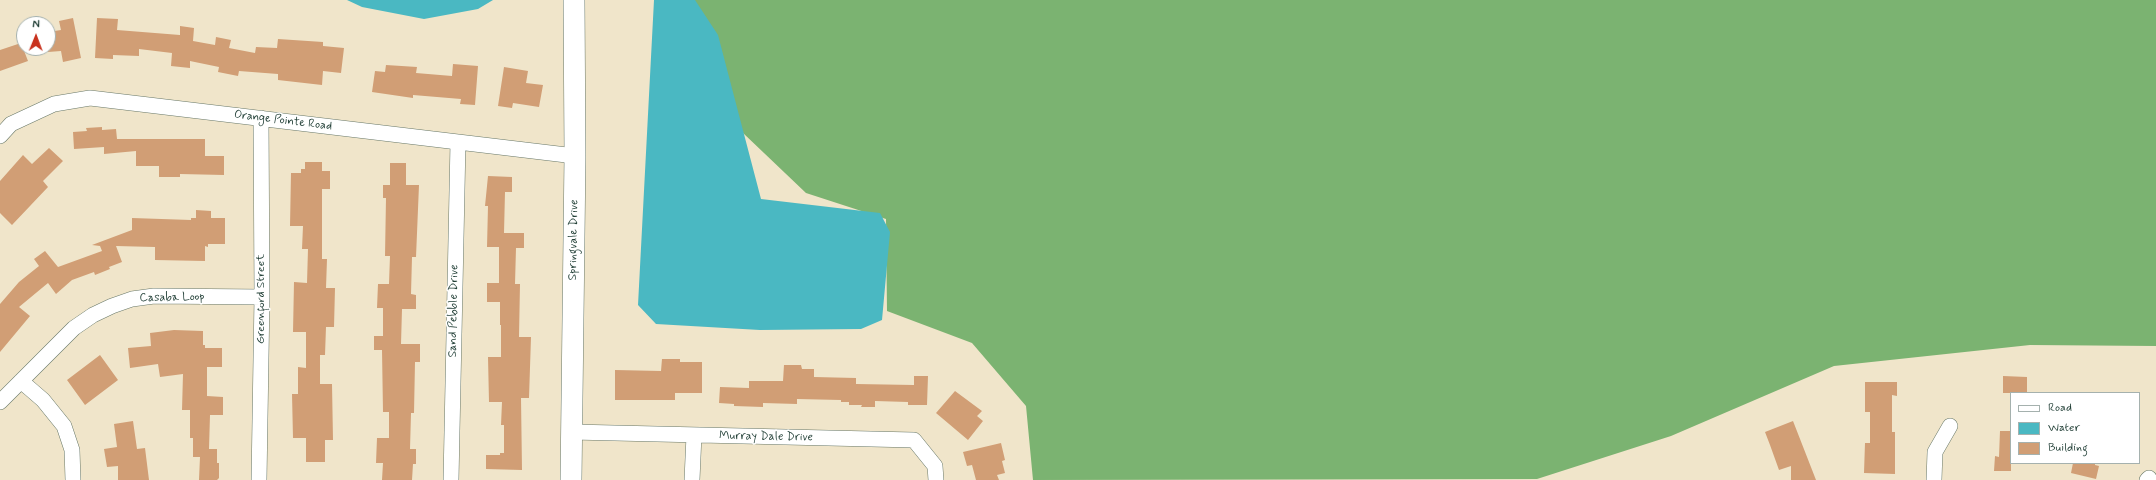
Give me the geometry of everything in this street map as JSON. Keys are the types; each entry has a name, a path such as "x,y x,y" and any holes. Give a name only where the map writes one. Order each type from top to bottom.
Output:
{"street":[{"name":"Springvale Drive","path":"571,480 575,156 574,0"},
{"name":"Orange Pointe Road","path":"0,136 11,124 54,104 90,98 575,156"},
{"name":"Greenford Street","path":"259,480 262,297 261,118"},
{"name":"Sand Pebble Drive","path":"451,480 458,142"},
{"name":"Casaba Loop","path":"0,402 74,328 93,315 112,306 132,299 154,296 262,297"},
{"path":"21,381 43,400 64,426 72,450 73,480"},
{"path":"1934,480 1935,452 1950,426"},
{"name":"Murray Dale Drive","path":"572,432 914,440 935,466 936,480"},
{"path":"692,480 694,436"}],"green space":[{"path":"667,0 2156,0 2156,346 2030,345 1834,366 1671,436 1537,479 1033,480 1026,406 972,343 887,311 886,219 806,193 743,133"}],"water":[{"path":"347,0 493,0 478,9 424,19 362,7"},
{"path":"654,0 695,0 718,35 761,199 880,213 890,232 882,320 861,329 760,330 656,324 638,305"}],"building":[{"path":"73,18 81,58 63,62 61,51 56,51 56,31 61,30 59,21"},
{"path":"97,18 118,19 117,30 180,35 180,26 194,28 193,41 215,45 216,37 231,40 229,48 255,53 256,47 277,48 278,39 323,42 323,46 344,48 341,73 323,71 322,85 278,80 278,74 239,71 238,76 218,72 219,67 190,61 190,68 171,66 172,53 139,49 139,56 113,55 113,59 95,58"},
{"path":"16,45 16,56 26,56 28,61 0,71 0,50"},
{"path":"453,64 478,66 475,105 460,104 461,99 413,95 413,98 372,92 375,71 385,72 386,65 417,67 416,73 452,76"},
{"path":"504,67 528,71 526,83 543,85 539,107 513,103 512,108 498,106"},
{"path":"102,127 102,130 116,129 117,139 205,139 205,156 224,156 224,175 180,174 180,177 159,177 159,166 136,166 136,151 104,154 104,147 74,149 73,132 87,131 86,128"},
{"path":"49,148 63,161 43,181 48,187 12,225 0,213 0,181 23,155 32,164"},
{"path":"305,162 322,162 322,171 330,171 330,189 322,189 322,259 327,259 326,288 335,288 334,327 326,327 325,355 320,355 320,384 332,384 333,440 325,440 325,462 306,462 306,438 293,438 292,394 298,394 298,367 306,368 306,332 293,332 294,282 307,283 308,249 302,249 303,226 290,226 291,173 301,173 301,169 305,169"},
{"path":"390,163 406,163 406,185 419,185 416,257 412,257 411,294 416,295 416,309 402,309 401,344 420,344 420,362 415,362 414,413 411,413 410,449 416,449 416,464 413,464 412,480 382,480 383,463 376,463 377,438 389,438 389,412 383,412 382,350 374,350 374,336 383,336 383,308 377,308 378,284 389,284 390,256 385,256 386,198 383,198 383,185 390,185"},
{"path":"488,176 512,177 512,192 505,192 504,233 524,233 524,248 516,248 515,284 520,284 519,337 531,337 529,398 521,398 522,470 486,469 486,455 500,455 500,453 504,453 504,425 501,425 502,402 489,402 488,357 501,357 501,325 500,302 487,302 487,283 499,283 499,247 487,247 488,206 485,206"},
{"path":"196,210 211,211 211,218 225,218 225,244 208,244 208,247 205,246 205,261 155,260 155,247 116,246 122,262 95,275 94,272 72,280 56,294 48,283 19,307 30,316 0,352 0,304 19,282 39,266 34,259 45,251 58,267 102,251 100,246 92,245 132,230 132,218 191,220 191,218 196,218"},
{"path":"174,330 203,331 203,345 205,345 205,348 222,348 222,367 207,367 207,396 223,397 223,415 210,415 209,449 217,449 219,478 217,480 199,480 200,457 193,457 193,438 190,438 190,410 182,410 183,374 160,377 158,364 130,368 128,348 151,346 150,333"},
{"path":"100,355 118,380 85,405 67,380"},
{"path":"662,359 680,359 680,362 702,362 702,393 675,393 675,400 615,400 615,370 661,371"},
{"path":"784,365 801,365 802,369 814,369 814,377 856,378 856,384 914,385 914,376 928,376 927,405 908,405 908,402 875,401 875,407 861,407 862,405 849,405 849,402 841,402 841,400 797,399 797,404 763,403 763,407 734,406 734,404 719,403 720,387 749,388 749,381 783,381"},
{"path":"2003,376 2027,377 2027,392 2003,393"},
{"path":"1865,382 1897,382 1897,396 1892,395 1892,432 1895,432 1895,474 1864,473 1865,443 1870,443 1870,412 1865,412"},
{"path":"955,391 982,411 977,416 983,421 968,440 936,413"},
{"path":"133,421 137,449 145,448 149,480 118,480 118,466 107,467 104,449 117,447 114,424"},
{"path":"1793,421 1816,480 1791,480 1791,466 1779,470 1765,432"},
{"path":"2000,431 2010,431 2011,471 1994,471 1995,456 1999,457"},
{"path":"1001,443 1005,460 1002,461 1005,473 997,475 999,480 976,480 972,465 967,466 963,452"},
{"path":"2073,464 2095,464 2099,466 2096,479 2071,473"}]}
